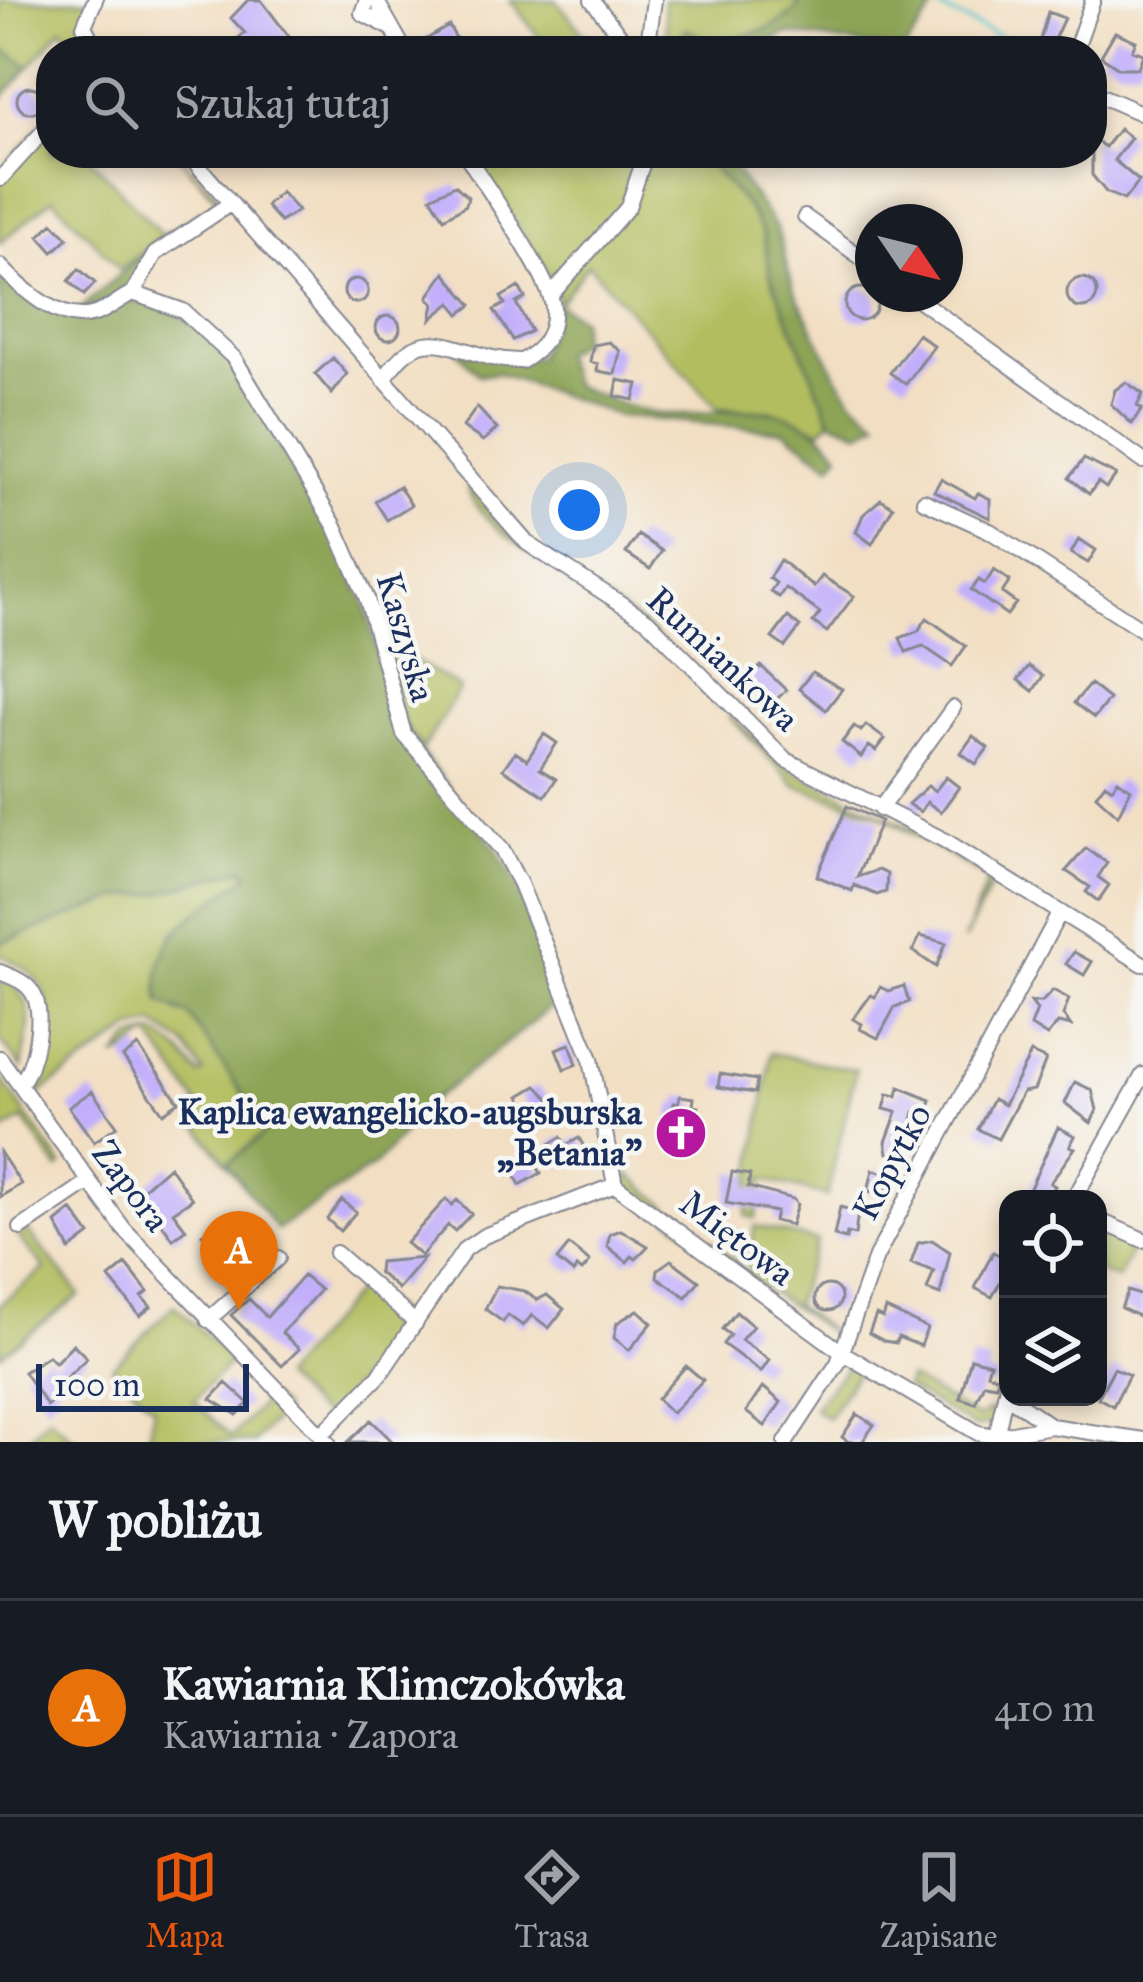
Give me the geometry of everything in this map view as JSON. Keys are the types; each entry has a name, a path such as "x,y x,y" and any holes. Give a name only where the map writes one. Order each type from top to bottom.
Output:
{"street":[{"path":"90,36 84,26 95,0"},
{"path":"367,0 362,14 392,28"},
{"path":"376,0 397,36"},
{"path":"592,0 620,36"},
{"path":"649,36 654,0"},
{"path":"1081,36 1094,0"},
{"path":"1107,98 1143,114"},
{"path":"0,179 36,139"},
{"name":"Rumiankowa","path":"200,168 527,543 648,622 786,760 944,841 1143,964"},
{"path":"384,380 412,346 433,341 522,361 534,354 552,328 551,295 474,168"},
{"path":"551,295 628,207 641,168"},
{"path":"0,266 42,302 68,314 94,315 133,293 154,254 231,203"},
{"path":"805,217 855,253"},
{"name":"Kaszyska","path":"133,293 183,311 234,358 335,526 367,598 400,726 502,850 520,884 591,1059 614,1185"},
{"path":"936,312 1143,461"},
{"path":"924,501 990,531 1143,630"},
{"path":"880,809 953,708"},
{"name":"Kopytko","path":"786,1442 843,1353 876,1257 1060,912"},
{"path":"0,972 28,986 38,1006 30,1067 20,1084"},
{"name":"Zapora","path":"0,1058 152,1263 325,1438"},
{"path":"1079,1190 1143,1075"},
{"path":"20,1228 89,1183"},
{"path":"325,1438 379,1376 473,1242 614,1185"},
{"name":"Miętowa","path":"614,1185 843,1353 967,1427 996,1439"},
{"path":"1107,1224 1143,1240"},
{"path":"336,1253 416,1323"},
{"path":"208,1320 278,1258"},
{"path":"1004,1406 996,1439 1051,1426 1143,1440"},
{"path":"1025,1406 1051,1426"}],"green space":[{"path":"0,0 90,0 91,36 69,36 62,28 55,36 36,36 36,59 30,66 0,49"},
{"path":"510,0 556,0 586,36 538,36"},
{"path":"663,0 801,2 784,20 741,36 697,36 688,30 681,36 667,36"},
{"path":"800,0 940,0 915,36 742,36 774,26"},
{"path":"0,48 30,66 0,101"},
{"path":"36,131 36,168 100,168 162,235 219,201 189,168 220,198 220,205 166,240 162,236 120,269 53,198 0,243 0,171"},
{"path":"481,168 712,168 748,208 763,234 771,277 831,420 821,430 771,411 717,408 588,264 558,304 554,284"},
{"path":"712,168 734,168 777,229 793,288 835,373 853,400 879,421 861,432 831,420 771,277 763,234 748,208"},
{"path":"163,236 166,240 118,295 79,310"},
{"path":"0,271 68,316 133,298 166,307 206,332 251,389 285,457 331,528 364,600 394,717 496,848 517,884 558,1002 433,1100 375,1165 277,1230 227,1164 264,1134 264,1125 188,1014 160,1002 158,978 170,942 196,914 248,876 244,868 159,893 122,897 0,943"},
{"path":"558,304 581,319 580,342 561,354 574,386 653,413 780,414 821,433 840,453 831,465 785,431 619,416 498,373 479,375 457,351 537,358"},
{"path":"468,484 523,546 647,627 694,676 624,618 501,531 476,506"},
{"path":"383,641 460,688 423,749 405,726"},
{"path":"729,716 792,770 943,844 986,873 991,879 990,888 964,941 988,879 879,814 796,786"},
{"path":"244,868 248,876 172,935 176,1012 188,1014 264,1125 264,1134 227,1164 187,1112 198,1104 150,1035 115,1059 131,1039 155,1033 178,1049 199,1075 204,1073 184,1044 155,1024 133,1029 40,1093 37,1071 46,999 26,969 0,955 0,943 122,897 159,893"},
{"path":"0,979 13,986 27,1005 29,1028 22,1068 0,1040"},
{"path":"771,1053 856,1070 827,1196 763,1179 756,1218 746,1216"},
{"path":"0,1077 62,1165 58,1169 23,1119 0,1134"},
{"path":"629,1175 739,1264 735,1268 625,1184"},
{"path":"755,1226 817,1241 794,1305 840,1339 746,1275"},
{"path":"1107,1228 1135,1241 1118,1279 1107,1275"},
{"path":"27,1230 80,1295 0,1355 0,1304 45,1269 18,1236"},
{"path":"363,1283 402,1317 403,1326 329,1416 318,1413 281,1378"},
{"path":"174,1305 232,1360 194,1401 231,1437 269,1396 283,1410 254,1442 147,1442 154,1408 112,1367"},
{"path":"849,1364 885,1389 857,1372 828,1418 813,1408"},
{"path":"909,1378 978,1418 990,1410 992,1423 975,1428 905,1387"},
{"path":"49,1416 77,1442 24,1442"}],"building":[{"path":"248,0 261,0 289,36 241,36 245,33 231,18"},
{"path":"1048,12 1064,18 1056,36 1041,36"},
{"path":"449,26 454,36 432,36"},
{"path":"1115,32 1136,41 1132,50 1143,54 1138,68 1119,68 1107,60 1107,46"},
{"path":"25,88 35,88 36,111 25,112 18,105 18,95"},
{"path":"1119,129 1131,138 1114,160 1139,181 1124,200 1106,192 1092,175 1092,168 1107,168 1107,144"},
{"path":"455,185 468,197 466,205 444,218 431,197"},
{"path":"281,192 298,211 280,222 266,206"},
{"path":"53,223 68,238 53,252 39,236"},
{"path":"79,269 95,283 84,295 69,281"},
{"path":"445,273 472,305 460,314 451,303 431,319 434,304 428,297"},
{"path":"1082,278 1097,293 1082,308 1067,293"},
{"path":"356,279 368,291 356,303 344,291"},
{"path":"519,287 525,298 516,303 531,331 513,340 494,310 505,304 501,297"},
{"path":"855,289 855,312 874,312 872,315 861,320 850,315 845,304"},
{"path":"388,316 397,319 397,337 388,340 379,337 376,328 379,319"},
{"path":"918,334 934,346 906,384 890,373"},
{"path":"609,342 620,351 615,374 597,371 598,364 590,362 593,345"},
{"path":"333,358 347,374 332,394 315,374"},
{"path":"618,380 638,384 634,400 615,396"},
{"path":"1126,382 1143,394 1137,406 1142,409 1132,424 1111,404 1115,390"},
{"path":"477,407 497,429 483,441 463,427"},
{"path":"1084,459 1116,475 1106,488 1098,482 1089,494 1069,478"},
{"path":"941,479 975,498 978,493 990,499 990,518 934,491"},
{"path":"399,486 411,505 387,520 375,501"},
{"path":"881,499 893,507 872,544 856,532 863,515"},
{"path":"638,535 662,551 650,569 626,553"},
{"path":"1079,539 1096,550 1088,563 1071,553"},
{"path":"780,560 814,587 822,576 854,596 827,632 813,622 820,613 790,591 785,588 779,597 770,592 776,583 769,578"},
{"path":"994,570 1010,581 1002,593 1016,603 1007,615 971,590 979,580 985,584"},
{"path":"788,617 800,627 785,647 772,638"},
{"path":"927,618 966,646 952,666 923,646 906,652 900,638 918,631"},
{"path":"761,666 786,690 771,705 746,681"},
{"path":"1029,666 1043,676 1033,691 1018,680"},
{"path":"812,672 842,689 826,710 799,689"},
{"path":"1090,684 1109,699 1094,718 1074,703"},
{"path":"866,725 885,739 876,751 869,746 861,757 842,742 854,726 861,731"},
{"path":"544,734 557,743 540,769 556,779 545,796 503,769 515,752 527,760"},
{"path":"973,736 988,748 976,764 961,753"},
{"path":"946,777 959,787 941,812 927,802 920,812 908,804 928,786 935,791"},
{"path":"1118,780 1131,789 1118,815 1096,795 1105,783 1112,788"},
{"path":"847,806 881,821 857,877 878,870 887,874 886,892 877,895 854,885 852,891 817,876"},
{"path":"1086,848 1107,863 1098,877 1109,885 1098,901 1086,892 1090,887 1066,871"},
{"path":"920,936 946,943 936,967 913,951"},
{"path":"1074,952 1092,962 1084,975 1066,964"},
{"path":"904,986 909,1002 895,1007 878,1038 860,1029 862,1024 853,1019 871,995 875,997 880,987 888,991"},
{"path":"1053,990 1069,999 1063,1015 1071,1026 1058,1023 1047,1036 1031,1026 1037,1010 1031,1002 1042,1002"},
{"path":"570,1044 577,1064 564,1069 556,1049"},
{"path":"138,1046 179,1102 163,1113 123,1057"},
{"path":"1031,1053 1046,1060 1034,1090 1023,1092 998,1139 978,1129 993,1099 1004,1105"},
{"path":"720,1074 757,1080 755,1093 718,1087"},
{"path":"1075,1082 1092,1090 1097,1110 1091,1123 1065,1103"},
{"path":"537,1086 560,1109 537,1123 520,1096"},
{"path":"899,1087 931,1100 928,1113 914,1112 903,1157 888,1153 886,1142 897,1112 884,1109 888,1094 897,1096"},
{"path":"92,1091 117,1126 94,1142 69,1107"},
{"path":"680,1096 694,1098 693,1106 698,1107 693,1143 667,1139 673,1103 678,1104"},
{"path":"1058,1127 1075,1136 1070,1146 1075,1148 1050,1183 1053,1190 1029,1190"},
{"path":"561,1137 566,1145 579,1138 587,1152 563,1167 550,1144"},
{"path":"0,1152 21,1184 0,1197"},
{"path":"529,1153 541,1173 520,1185 510,1165"},
{"path":"169,1166 192,1199 173,1212 186,1229 173,1239 139,1192"},
{"path":"873,1170 890,1174 885,1195 868,1191"},
{"path":"732,1172 750,1175 748,1187 793,1199 797,1204 791,1225 774,1221 776,1212 726,1203"},
{"path":"446,1199 452,1205 457,1200 471,1214 455,1231 448,1225 421,1256 406,1243"},
{"path":"342,1200 356,1212 340,1231 327,1219"},
{"path":"840,1207 858,1212 855,1235 847,1233 846,1239 834,1236"},
{"path":"72,1210 90,1235 70,1250 56,1223"},
{"path":"220,1222 238,1247 220,1259 202,1234"},
{"path":"621,1230 648,1246 636,1259 632,1256 627,1262 607,1246 610,1234"},
{"path":"932,1240 950,1252 940,1295 927,1290 934,1271 911,1263 918,1243"},
{"path":"569,1245 590,1262 582,1271 577,1267 573,1273 557,1260"},
{"path":"993,1252 999,1255 999,1284 992,1297 975,1288"},
{"path":"424,1258 398,1289 378,1272 379,1262"},
{"path":"671,1260 699,1281 686,1297 657,1277 658,1269"},
{"path":"126,1264 148,1292 142,1297 151,1307 140,1316 109,1278"},
{"path":"303,1276 320,1290 282,1333 299,1349 282,1366 231,1315 249,1299 267,1317"},
{"path":"828,1285 841,1298 828,1311 815,1298"},
{"path":"497,1286 524,1291 537,1300 547,1295 564,1309 549,1328 532,1315 523,1326 508,1315 503,1322 485,1309"},
{"path":"1128,1291 1143,1296 1143,1318 1121,1308"},
{"path":"886,1309 927,1328 921,1346 898,1337 896,1343 884,1341 869,1333 876,1315 883,1318"},
{"path":"638,1310 652,1323 629,1350 614,1338 617,1323"},
{"path":"736,1312 753,1326 741,1340 769,1360 761,1372 723,1344 730,1335 722,1329"},
{"path":"73,1344 87,1358 54,1389 59,1395 47,1406 24,1372 48,1356 55,1363"},
{"path":"971,1358 990,1363 987,1373 998,1377 996,1385 984,1383 975,1403 960,1398"},
{"path":"686,1366 703,1380 672,1413 657,1399"},
{"path":"1114,1368 1129,1375 1113,1406 1107,1403 1107,1381"},
{"path":"226,1383 248,1403 237,1415 211,1399"},
{"path":"763,1387 781,1402 765,1426 746,1412"},
{"path":"857,1414 874,1425 862,1442 849,1442 842,1437"},
{"path":"371,1420 393,1442 348,1442"}],"waterway":[{"path":"922,0 998,36"},
{"path":"1107,86 1143,103"}],"place":[{"name":"Kaplica ewangelicko-augsburska „Betania”","path":"681,1133"},
{"name":"Kawiarnia Klimczokówka","path":"239,1310"}]}
